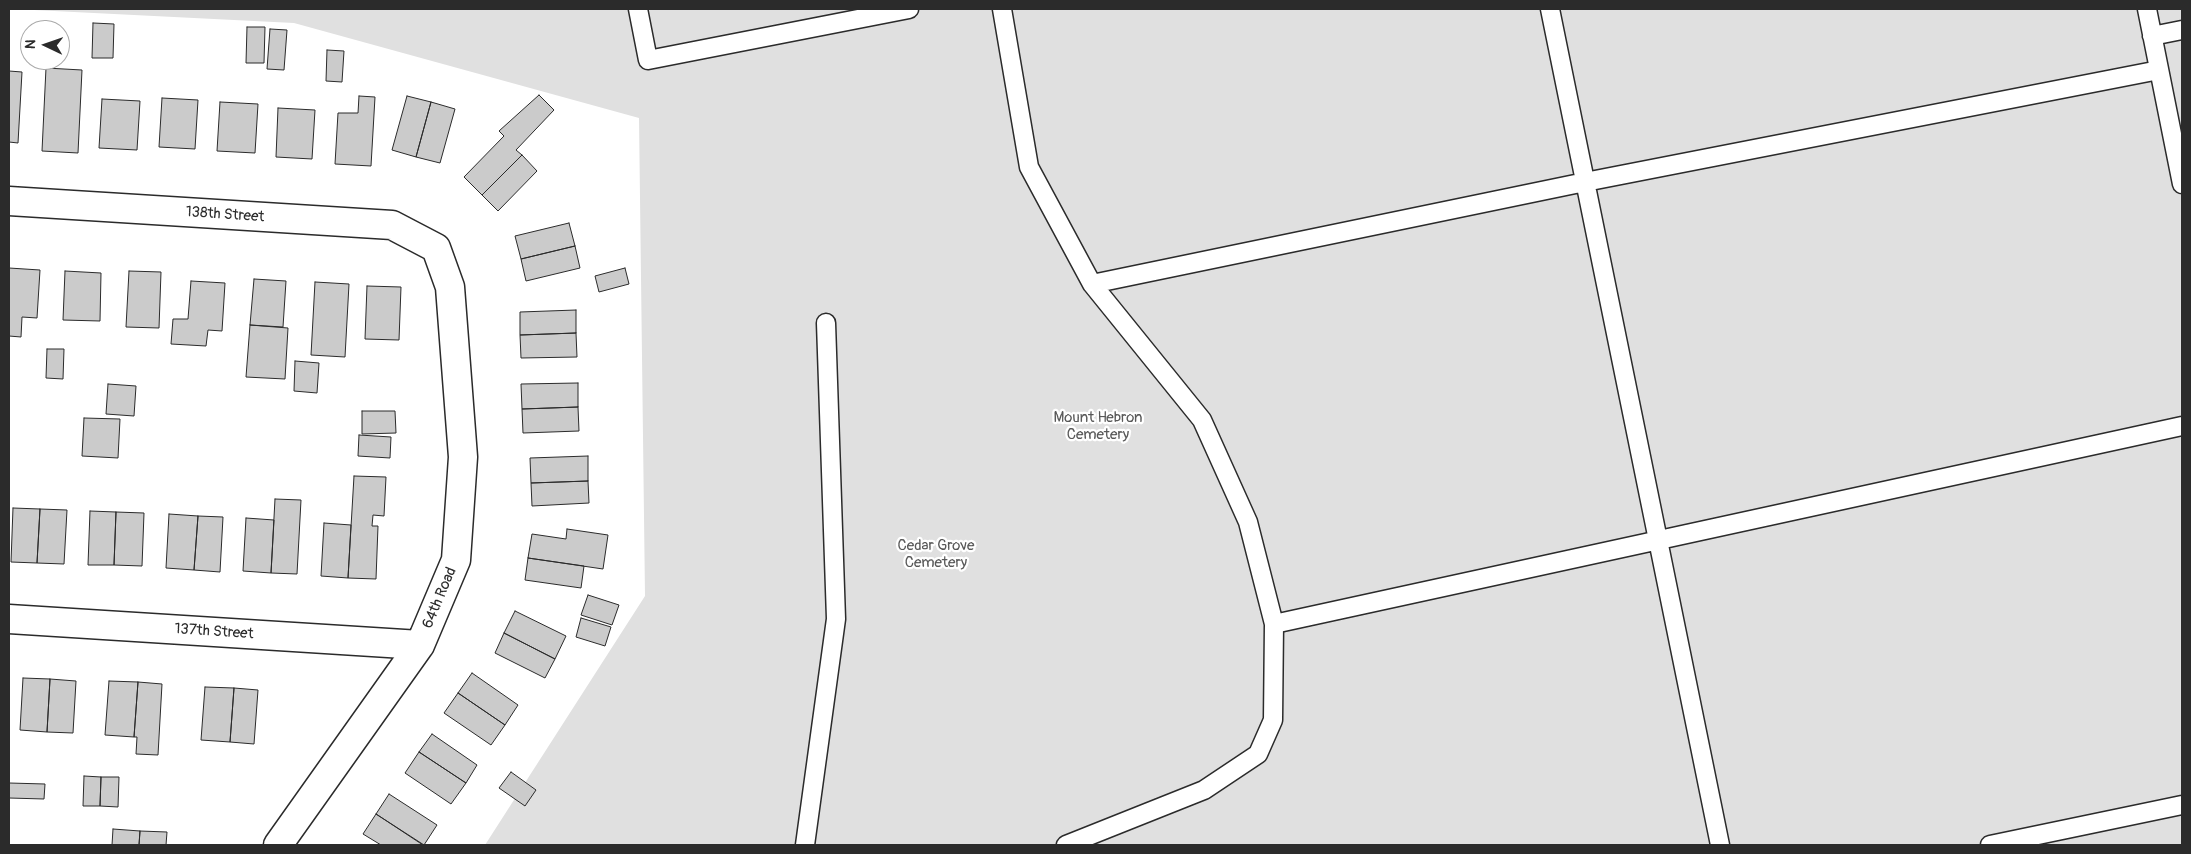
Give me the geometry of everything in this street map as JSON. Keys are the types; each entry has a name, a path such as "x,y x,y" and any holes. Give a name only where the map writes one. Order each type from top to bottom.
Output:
{"street":[{"name":"138th Street","path":"9,201 392,225 436,248"},
{"name":"64th Road","path":"278,845 420,645 456,560 463,457 450,287 436,248"},
{"name":"137th Street","path":"9,618 420,645"}],"lane":[{"path":"638,9 648,60 909,9"},
{"path":"1002,9 1028,167 1092,284 1202,420 1248,522 1274,624 1273,720 1258,754 1204,790 1066,845"},
{"path":"1550,9 1720,845"},
{"path":"2147,9 2182,184"},
{"path":"2152,36 2182,30"},
{"path":"1092,284 1585,182 2159,70"},
{"path":"805,845 836,618 826,323"},
{"path":"1274,624 1658,542 2182,426"},
{"path":"1990,845 2182,805"}],"green space":[{"name":"Mount Hebron Cemetery","path":"14,9 2182,9 2182,845 485,845 645,596 639,118 294,23"}],"building":[{"path":"93,23 114,24 113,58 92,58"},
{"path":"247,27 265,27 264,63 246,63"},
{"path":"270,29 287,30 284,70 267,69"},
{"path":"327,50 344,51 342,82 326,81"},
{"path":"46,70 82,70 78,153 42,151"},
{"path":"9,71 22,72 18,143 9,142"},
{"path":"539,95 554,110 516,150 522,155 482,195 464,177 504,136 499,131"},
{"path":"359,96 375,97 371,166 335,164 338,113 358,113"},
{"path":"407,96 431,102 416,157 392,150"},
{"path":"162,98 198,100 195,149 159,147"},
{"path":"102,99 140,101 137,150 99,148"},
{"path":"220,102 258,104 255,153 217,151"},
{"path":"431,102 455,109 440,163 416,157"},
{"path":"278,108 315,110 312,159 276,157"},
{"path":"522,155 537,171 498,211 482,195"},
{"path":"569,223 575,246 521,259 515,236"},
{"path":"575,246 580,268 526,281 521,259"},
{"path":"9,268 40,270 37,318 22,317 21,337 9,336"},
{"path":"625,268 629,284 599,292 595,276"},
{"path":"65,271 101,273 100,321 63,320"},
{"path":"129,271 161,272 159,328 126,327"},
{"path":"254,279 286,281 283,327 250,325"},
{"path":"191,281 225,283 222,331 208,330 206,346 171,344 173,319 188,319"},
{"path":"315,282 349,284 345,357 311,355"},
{"path":"367,286 401,287 399,340 365,339"},
{"path":"576,310 576,333 520,335 520,312"},
{"path":"250,325 288,328 285,379 246,377"},
{"path":"576,333 577,357 521,358 520,335"},
{"path":"47,349 64,349 63,379 46,378"},
{"path":"295,361 319,363 317,393 294,391"},
{"path":"578,383 578,407 522,409 521,384"},
{"path":"108,384 136,386 134,416 106,414"},
{"path":"578,407 579,431 523,433 522,409"},
{"path":"362,411 395,411 396,433 362,434"},
{"path":"84,418 120,419 118,458 82,456"},
{"path":"359,435 391,437 390,458 358,456"},
{"path":"588,456 588,481 531,483 530,458"},
{"path":"354,476 386,477 384,516 373,515 372,526 378,526 376,579 348,578"},
{"path":"588,481 589,503 532,506 531,483"},
{"path":"275,499 301,500 297,574 271,573"},
{"path":"13,508 40,509 37,563 11,562"},
{"path":"40,509 67,510 64,564 37,563"},
{"path":"90,511 116,512 114,565 88,565"},
{"path":"116,512 144,513 142,566 114,565"},
{"path":"169,514 198,516 194,570 166,568"},
{"path":"198,516 223,517 220,572 194,570"},
{"path":"246,518 274,520 271,573 243,571"},
{"path":"324,523 351,525 348,578 321,576"},
{"path":"567,529 608,535 603,569 528,558 532,534 566,539"},
{"path":"528,558 584,566 581,588 525,580"},
{"path":"588,595 619,605 612,625 581,615"},
{"path":"515,611 566,636 555,659 504,633"},
{"path":"581,618 611,627 605,646 576,637"},
{"path":"504,633 555,659 545,678 495,653"},
{"path":"472,673 518,705 505,725 458,693"},
{"path":"23,678 50,679 47,732 20,730"},
{"path":"50,679 76,681 73,733 47,732"},
{"path":"109,681 138,682 134,737 105,735"},
{"path":"138,682 162,684 158,755 136,754 137,737 134,737"},
{"path":"205,687 234,688 230,742 201,740"},
{"path":"234,688 258,690 254,744 230,742"},
{"path":"458,693 505,725 491,745 444,713"},
{"path":"432,734 477,765 466,783 419,752"},
{"path":"419,752 466,783 451,804 405,773"},
{"path":"511,772 536,790 525,806 499,788"},
{"path":"84,776 101,777 100,806 83,806"},
{"path":"101,777 119,777 118,807 100,806"},
{"path":"9,783 45,784 44,799 9,798"},
{"path":"389,794 437,825 424,845 376,814"},
{"path":"376,814 423,845 381,845 363,834"},
{"path":"113,829 140,831 139,845 112,845"},
{"path":"140,831 167,832 166,845 139,845"}],"park label":[{"name":"Cedar Grove Cemetery","path":"936,554"}]}
